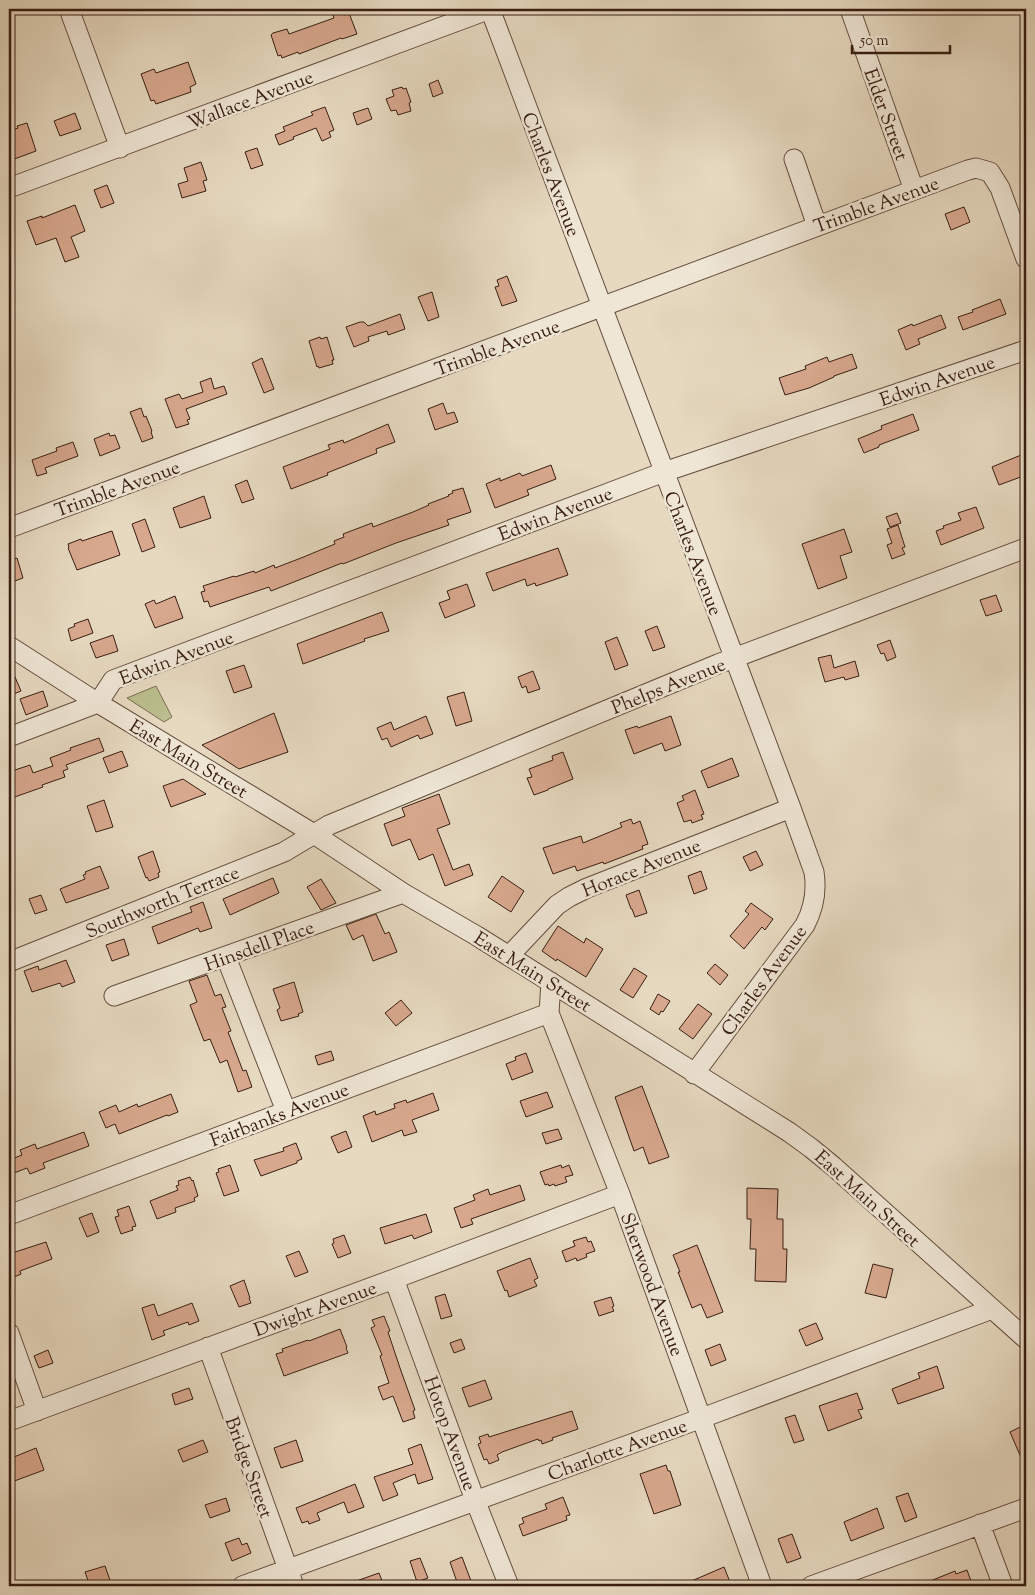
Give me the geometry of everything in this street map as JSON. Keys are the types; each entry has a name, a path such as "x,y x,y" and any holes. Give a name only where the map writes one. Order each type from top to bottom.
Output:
{"street":[{"path":"69,9 120,148"},
{"name":"Wallace Avenue","path":"9,188 490,9"},
{"name":"Charles Avenue","path":"490,9 792,808 816,882 811,913 806,925 694,1074"},
{"name":"Elder Street","path":"850,9 914,190"},
{"path":"794,159 817,226"},
{"name":"Trimble Avenue","path":"9,528 968,170 976,168 985,169 990,172 1000,188 1026,259"},
{"name":"Edwin Avenue","path":"98,703 113,680 664,472 1026,350"},
{"name":"Phelps Avenue","path":"314,834 329,825 734,658 1026,548"},
{"name":"East Main Street","path":"9,646 98,703 314,834 403,893 551,982 694,1074 730,1094 811,1148 1026,1339"},
{"path":"9,737 98,703"},
{"name":"Horace Avenue","path":"509,956 558,905 570,896 586,888 792,808"},
{"name":"Southworth Terrace","path":"9,962 284,852 314,834"},
{"name":"Hinsdell Place","path":"114,996 403,893"},
{"path":"226,957 286,1110"},
{"name":"Sherwood Avenue","path":"551,982 549,1013 620,1194 762,1586"},
{"name":"Fairbanks Avenue","path":"9,1215 549,1013"},
{"name":"Dwight Avenue","path":"9,1421 620,1194"},
{"name":"Hotop Avenue","path":"394,1279 475,1500 509,1586"},
{"name":"Charlotte Avenue","path":"242,1586 290,1578 475,1500 702,1418 992,1309"},
{"path":"9,1332 37,1410"},
{"name":"Bridge Street","path":"208,1347 290,1578"},
{"path":"812,1586 1026,1508"},
{"path":"980,1524 1003,1586"}],"green space":[{"path":"156,686 172,717 164,722 127,698"}],"building":[{"path":"342,11 344,15 349,13 357,34 299,54 298,52 282,58 281,55 278,56 271,35 273,33 287,29 289,34 334,18 333,15"},
{"path":"188,62 196,84 190,87 191,92 156,104 154,100 151,101 141,74 154,69 156,73"},
{"path":"438,80 443,93 433,97 429,84"},
{"path":"402,87 403,89 406,88 411,102 409,103 411,111 398,115 396,110 391,111 386,99 394,96 392,90"},
{"path":"325,107 334,130 329,132 331,137 322,141 316,128 279,145 275,135 285,131 283,127 313,115 311,112"},
{"path":"368,108 372,119 357,125 353,113"},
{"path":"75,113 81,129 60,136 54,121"},
{"path":"27,123 36,151 9,161 9,131"},
{"path":"257,148 263,165 251,169 245,152"},
{"path":"201,162 207,180 203,181 206,191 182,198 178,184 188,181 184,168"},
{"path":"107,185 114,203 101,208 94,190"},
{"path":"75,205 85,231 71,237 79,257 65,262 56,238 36,245 27,221 42,216 42,218"},
{"path":"964,207 970,222 951,230 945,214"},
{"path":"507,276 517,301 502,306 495,287 499,286 497,280"},
{"path":"432,292 439,317 428,321 418,297"},
{"path":"1000,299 1006,314 963,330 958,317"},
{"path":"400,314 405,329 388,335 387,331 368,337 369,341 354,347 346,327 360,322 364,322 368,326"},
{"path":"941,315 946,328 918,339 920,344 906,350 898,330"},
{"path":"320,337 321,339 327,337 334,360 332,360 333,364 319,368 317,367 309,341"},
{"path":"852,354 857,368 809,388 785,395 779,378 806,369 805,366 827,357 829,362"},
{"path":"262,358 274,389 264,393 252,363"},
{"path":"211,378 214,389 224,386 227,394 186,409 190,419 187,420 189,424 176,428 165,399 179,394 182,399 203,392 200,382"},
{"path":"443,403 447,414 454,412 458,422 435,430 428,409"},
{"path":"141,408 152,431 153,438 142,442 130,412"},
{"path":"913,414 919,430 879,445 879,447 864,453 858,439 882,429 881,426"},
{"path":"388,424 395,442 376,449 377,453 291,489 283,467 330,449 328,445 343,440 344,443"},
{"path":"109,433 110,436 115,435 120,448 100,456 94,439"},
{"path":"73,442 78,456 45,468 47,473 37,476 32,460 57,451 56,448"},
{"path":"1026,453 1026,475 999,485 992,467"},
{"path":"551,465 556,479 527,490 529,495 495,508 486,484 520,473 522,476"},
{"path":"247,480 254,499 242,503 235,485"},
{"path":"463,488 471,512 447,520 449,525 342,563 271,591 269,587 210,607 208,601 204,602 201,592 205,591 203,586 254,571 255,573 274,565 275,568 335,544 334,541 344,537 343,534 372,523 373,527 413,512 449,496 453,493 452,491"},
{"path":"204,496 211,518 180,528 173,508"},
{"path":"976,507 984,528 941,545 936,531 944,528 943,526 961,520 958,513"},
{"path":"897,513 901,523 890,527 886,517"},
{"path":"145,519 155,547 142,552 132,524"},
{"path":"898,525 905,547 902,548 905,554 892,559 887,545 892,543 887,529"},
{"path":"844,529 852,552 840,556 847,578 818,589 802,544"},
{"path":"112,531 120,555 77,570 68,544"},
{"path":"558,548 568,575 536,586 535,583 527,586 525,579 493,591 486,573"},
{"path":"17,558 23,578 12,582 9,574 9,561"},
{"path":"467,584 475,606 445,618 439,603 450,599 447,591"},
{"path":"996,595 1002,611 986,616 980,600"},
{"path":"175,596 183,618 155,628 145,604 154,600 156,604"},
{"path":"382,612 389,631 303,664 297,644"},
{"path":"88,619 93,633 71,641 68,629 75,626 74,624"},
{"path":"657,626 665,647 653,651 645,631"},
{"path":"113,635 118,651 96,658 90,643"},
{"path":"617,637 628,665 615,670 605,642"},
{"path":"890,640 896,657 887,661 884,653 881,654 877,645"},
{"path":"831,655 834,668 855,661 859,676 845,680 844,677 825,682 818,658"},
{"path":"9,663 21,691 9,696"},
{"path":"244,665 252,687 234,693 226,671"},
{"path":"533,671 540,689 528,693 526,686 522,688 518,677"},
{"path":"43,691 48,706 26,715 20,699"},
{"path":"464,692 472,721 456,726 447,697"},
{"path":"274,713 288,752 239,769 202,745"},
{"path":"426,716 433,734 420,739 418,735 391,747 387,738 382,740 377,728 391,722 394,730"},
{"path":"671,716 681,745 665,751 662,743 634,754 625,730 637,726 638,728"},
{"path":"99,738 104,751 66,765 68,769 63,771 65,777 9,799 9,772 30,765 33,773 53,766 50,758 71,750 70,748"},
{"path":"122,751 128,766 109,773 103,758"},
{"path":"563,752 573,779 534,795 527,778 532,777 529,769 553,760 552,756"},
{"path":"732,758 739,776 708,788 701,771"},
{"path":"183,779 206,794 171,807 163,786"},
{"path":"695,790 704,814 701,815 703,819 692,823 691,820 684,822 677,803 684,800 682,796"},
{"path":"439,794 450,824 437,829 453,870 469,864 473,875 445,886 433,854 419,860 410,839 392,846 384,824 405,816 402,808"},
{"path":"104,800 113,827 96,832 87,806"},
{"path":"631,819 633,824 640,821 648,844 642,846 643,849 604,864 603,862 577,871 575,866 553,874 543,848 581,836 583,843 622,827 620,823"},
{"path":"153,851 160,872 158,873 159,877 149,881 138,857"},
{"path":"756,851 763,865 750,871 743,857"},
{"path":"100,866 109,888 66,903 60,889 85,879 83,875 86,874 85,872"},
{"path":"701,871 707,889 694,894 688,876"},
{"path":"502,876 524,891 511,912 488,897"},
{"path":"273,878 279,893 230,915 223,899"},
{"path":"321,879 336,903 321,910 307,887"},
{"path":"639,890 647,913 635,917 626,895"},
{"path":"41,895 47,910 35,914 29,899"},
{"path":"203,902 212,928 200,932 198,928 158,944 152,927 192,912 190,907"},
{"path":"751,903 773,919 765,930 762,927 744,949 730,936 749,914 745,911"},
{"path":"376,914 385,934 389,932 397,952 373,961 363,935 353,940 346,925"},
{"path":"558,926 584,943 586,938 603,949 586,977 542,951"},
{"path":"124,939 129,955 112,961 106,945"},
{"path":"66,960 75,982 62,987 60,983 32,992 24,971 38,966 39,970"},
{"path":"715,964 728,975 720,985 707,973"},
{"path":"634,968 647,976 633,998 620,990"},
{"path":"207,975 215,996 221,994 226,1007 222,1008 231,1031 228,1032 243,1071 246,1070 252,1087 238,1092 227,1060 220,1063 210,1039 204,1041 190,1005 197,1002 189,981"},
{"path":"294,982 303,1012 298,1014 299,1016 281,1021 277,1010 280,1008 273,989"},
{"path":"658,994 670,1001 659,1015 650,1009"},
{"path":"401,1000 412,1013 396,1026 385,1013"},
{"path":"698,1004 712,1014 693,1039 679,1029"},
{"path":"331,1051 334,1060 318,1065 315,1056"},
{"path":"526,1053 533,1072 512,1080 506,1064 516,1060 515,1057"},
{"path":"642,1086 669,1157 649,1164 643,1147 634,1151 615,1097"},
{"path":"547,1092 553,1107 526,1117 520,1101"},
{"path":"433,1093 439,1110 412,1120 417,1132 404,1136 402,1130 372,1142 363,1116 375,1111 376,1115 395,1108 394,1104 406,1100 407,1103"},
{"path":"171,1094 178,1112 119,1134 115,1124 106,1128 99,1112 116,1105 119,1112 137,1104 138,1107"},
{"path":"558,1129 562,1139 546,1144 542,1133"},
{"path":"346,1131 352,1147 338,1153 331,1137"},
{"path":"84,1132 89,1146 43,1163 45,1168 30,1174 27,1168 9,1175 9,1160 22,1155 20,1150 35,1144 37,1149"},
{"path":"296,1143 302,1159 297,1161 297,1163 261,1176 254,1160 284,1151 283,1148"},
{"path":"230,1165 239,1191 224,1196 216,1173 219,1172 218,1169"},
{"path":"561,1165 562,1168 569,1165 573,1175 565,1177 567,1182 555,1186 554,1184 545,1185 540,1172"},
{"path":"190,1177 193,1180 198,1196 194,1198 195,1201 175,1208 176,1212 157,1219 150,1201 178,1190 176,1186 179,1185 178,1181"},
{"path":"520,1185 525,1200 471,1219 473,1224 461,1228 454,1208 475,1200 473,1195 488,1189 490,1195"},
{"path":"747,1188 778,1189 777,1219 783,1219 783,1249 787,1249 786,1282 755,1281 756,1249 750,1249 751,1219 747,1219"},
{"path":"129,1206 136,1226 132,1227 133,1230 121,1234 115,1217 119,1216 117,1210"},
{"path":"92,1213 99,1232 87,1237 79,1218"},
{"path":"426,1214 432,1232 414,1239 412,1235 385,1244 380,1228"},
{"path":"344,1235 351,1253 338,1258 332,1244 334,1243 333,1239"},
{"path":"586,1237 588,1242 591,1241 595,1251 586,1254 587,1257 577,1261 576,1258 566,1262 562,1251 575,1246 573,1241"},
{"path":"46,1242 52,1259 20,1271 21,1274 12,1278 11,1276 9,1277 9,1254"},
{"path":"697,1245 723,1312 707,1318 701,1304 692,1308 673,1255"},
{"path":"299,1251 308,1272 295,1277 286,1256"},
{"path":"530,1258 538,1278 534,1280 537,1286 509,1297 497,1271"},
{"path":"873,1264 893,1269 886,1298 865,1293"},
{"path":"244,1280 251,1303 239,1307 230,1286"},
{"path":"445,1294 452,1316 441,1319 435,1297"},
{"path":"611,1297 614,1311 599,1316 594,1302"},
{"path":"192,1303 199,1321 189,1325 188,1322 163,1331 165,1335 152,1340 142,1308 154,1304 158,1316"},
{"path":"384,1316 415,1410 413,1411 415,1418 403,1422 393,1396 383,1400 378,1387 389,1383 380,1356 382,1355 371,1328 375,1326 372,1320"},
{"path":"816,1323 823,1339 806,1346 799,1330"},
{"path":"340,1329 348,1353 284,1376 276,1354 283,1352 282,1349"},
{"path":"461,1339 465,1349 454,1353 450,1343"},
{"path":"720,1344 726,1360 711,1366 705,1350"},
{"path":"48,1350 53,1363 39,1368 34,1356"},
{"path":"937,1366 944,1388 898,1404 892,1389 920,1378 918,1373"},
{"path":"485,1380 492,1399 469,1407 462,1388"},
{"path":"189,1388 193,1399 175,1405 172,1394"},
{"path":"857,1393 863,1409 858,1410 862,1418 828,1431 819,1406"},
{"path":"572,1411 578,1429 552,1438 553,1440 542,1444 541,1440 539,1441 538,1439 502,1452 497,1455 499,1460 489,1464 487,1459 484,1460 478,1444 481,1443 479,1437 488,1434 489,1437"},
{"path":"795,1415 804,1440 794,1443 785,1418"},
{"path":"1026,1424 1026,1469 1010,1432"},
{"path":"203,1440 208,1452 183,1462 178,1450"},
{"path":"296,1440 303,1461 281,1468 274,1448"},
{"path":"421,1444 433,1479 418,1484 415,1474 393,1483 398,1495 383,1501 374,1477 413,1464 408,1449"},
{"path":"36,1448 44,1470 9,1483 9,1459"},
{"path":"666,1465 668,1471 670,1471 681,1505 654,1514 640,1474"},
{"path":"355,1484 364,1507 348,1513 344,1502 317,1513 320,1520 309,1524 308,1521 302,1523 296,1508"},
{"path":"908,1493 917,1517 905,1522 896,1497"},
{"path":"563,1497 570,1515 566,1516 567,1520 523,1536 519,1525 524,1523 522,1518 547,1509 545,1504"},
{"path":"226,1498 230,1511 210,1518 205,1505"},
{"path":"877,1508 884,1528 851,1541 844,1522"},
{"path":"792,1534 801,1558 787,1563 778,1539"},
{"path":"239,1538 242,1545 247,1543 251,1553 232,1561 225,1543"},
{"path":"462,1557 471,1581 458,1585 450,1562"},
{"path":"420,1558 428,1578 417,1582 410,1561"},
{"path":"105,1566 112,1586 90,1586 85,1572"},
{"path":"724,1567 730,1582 728,1583 729,1586 680,1586"},
{"path":"967,1570 971,1581 956,1586 918,1586 955,1571 956,1574"},
{"path":"379,1573 384,1586 345,1585"}]}
